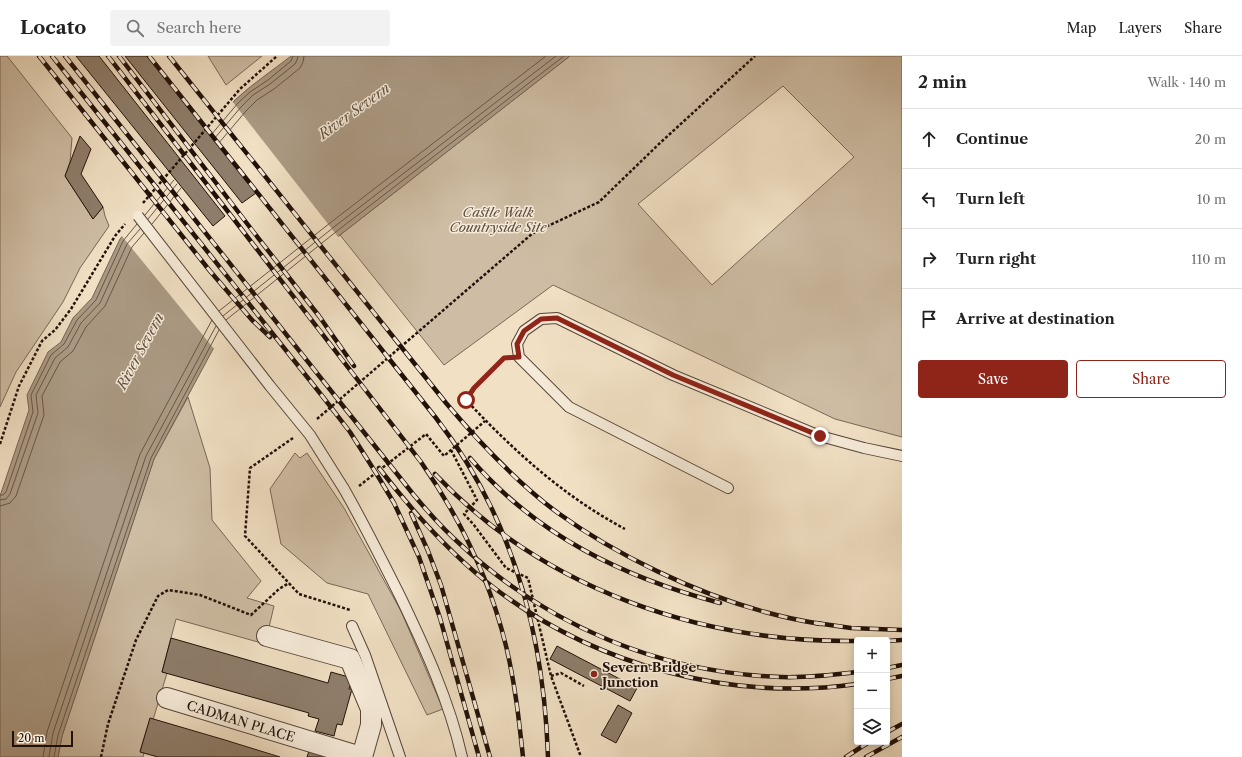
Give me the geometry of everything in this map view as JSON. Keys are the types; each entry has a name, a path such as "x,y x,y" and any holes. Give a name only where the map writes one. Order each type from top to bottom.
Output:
{"street":[{"path":"267,636 350,658 371,709 371,725 362,757"},
{"name":"CADMAN PLACE","path":"168,698 362,757"}],"lane":[{"path":"139,211 270,386 310,435 344,489 380,555 421,638 444,696 455,728 462,757"},
{"path":"728,488 569,407 519,357 517,344 524,331 541,319 557,318 673,375 820,436 864,448 902,456"},
{"path":"352,626 365,655 400,757"}],"path":[{"path":"139,211 240,89 277,56"},
{"path":"311,424 533,233 598,202 755,56"},
{"path":"0,444 19,386 42,341 55,330 71,309 115,236 125,224"},
{"path":"519,357 504,358 474,388 466,400 531,465 602,517 625,529"},
{"path":"353,506 366,499 358,487 425,433 444,456 485,420"},
{"path":"293,438 250,468 245,536 299,594 354,611 352,626"},
{"path":"451,450 477,500 464,514 506,568 528,578 550,676 581,757"},
{"path":"101,757 108,724 136,640 158,596 168,590 200,595 251,614 279,589 289,583"},
{"path":"550,676 561,673 584,686"}],"green space":[{"path":"0,56 7,56 72,138 70,162 65,176 93,219 103,207 109,226 80,268 63,302 16,372 0,407"},
{"path":"208,56 262,56 226,85"},
{"name":"Castle Walk Countryside Site","path":"570,56 902,56 902,437 835,419 553,285 444,365 340,235","holes":["783,86 854,157 712,285 638,204"]},
{"path":"188,397 210,468 212,520 261,581 247,598 274,606 265,644 176,619 162,672 167,673 153,720 150,719 140,751 144,753 143,757 58,757 62,736 154,459"},
{"path":"295,453 300,458 307,453 344,508 401,611 443,709 427,715 368,594 327,583 281,544 270,489"}],"water":[{"name":"River Severn","path":"291,56 570,56 226,325 154,459 62,736 58,757 0,757 0,496 29,410 27,395 48,352 61,342 73,318 92,298 120,239 235,100"}],"pier":[{"path":"232,101 339,238 228,326 215,350 121,235"}],"building":[{"path":"76,56 99,56 225,216 213,226"},
{"path":"125,56 147,56 256,193 242,203"},
{"path":"80,136 91,149 81,174 103,207 93,219 65,176"},
{"path":"171,638 328,683 331,672 352,678 349,689 352,689 342,725 337,724 334,736 315,731 319,719 308,716 309,713 162,672"},
{"name":"Severn Bridge Junction","path":"557,646 637,688 630,701 550,659"},
{"path":"618,705 632,713 616,743 601,735"},
{"path":"150,718 280,757 158,757 140,752"},
{"path":"309,751 327,757 307,757"}],"railway":[{"path":"39,56 210,271 252,320 270,337"},
{"path":"52,56 323,397 350,432 376,473 394,503 419,557 440,618 479,757"},
{"path":"65,56 413,494 448,533 495,574 532,600 570,622 609,640 650,655 693,666 736,674 790,677 854,672"},
{"path":"108,56 421,462 435,483 461,527 472,550 499,621 512,674 523,757"},
{"path":"119,56 319,316 354,366"},
{"path":"149,56 436,418 462,456 485,495 504,536 519,578 531,622 540,666 548,757"},
{"path":"169,56 446,403 485,447 527,488 542,501 581,529 605,544 657,571 738,604 779,616 821,624"},
{"path":"470,458 496,486 524,510 553,531 584,550 649,580 684,593 720,603"},
{"path":"379,468 432,531 477,574 532,614 575,638 619,657 665,672 713,682 761,687 809,688 854,684"},
{"path":"435,474 478,514 525,549 575,578 628,601 683,619 740,632 799,639 854,641"},
{"path":"411,513 441,585 490,757"},
{"path":"816,623 851,628 902,630"},
{"path":"890,641 902,640"},
{"path":"890,667 902,665"},
{"path":"890,678 902,676"},
{"path":"890,730 902,724"},
{"path":"866,757 902,737"},
{"path":"846,757 864,745"}],"place":[{"name":"Severn Bridge Junction","path":"594,674"}],"route":[{"path":"466,400 474,388 504,358 519,357 517,344 524,331 541,319 557,318 673,375 820,436"}]}
